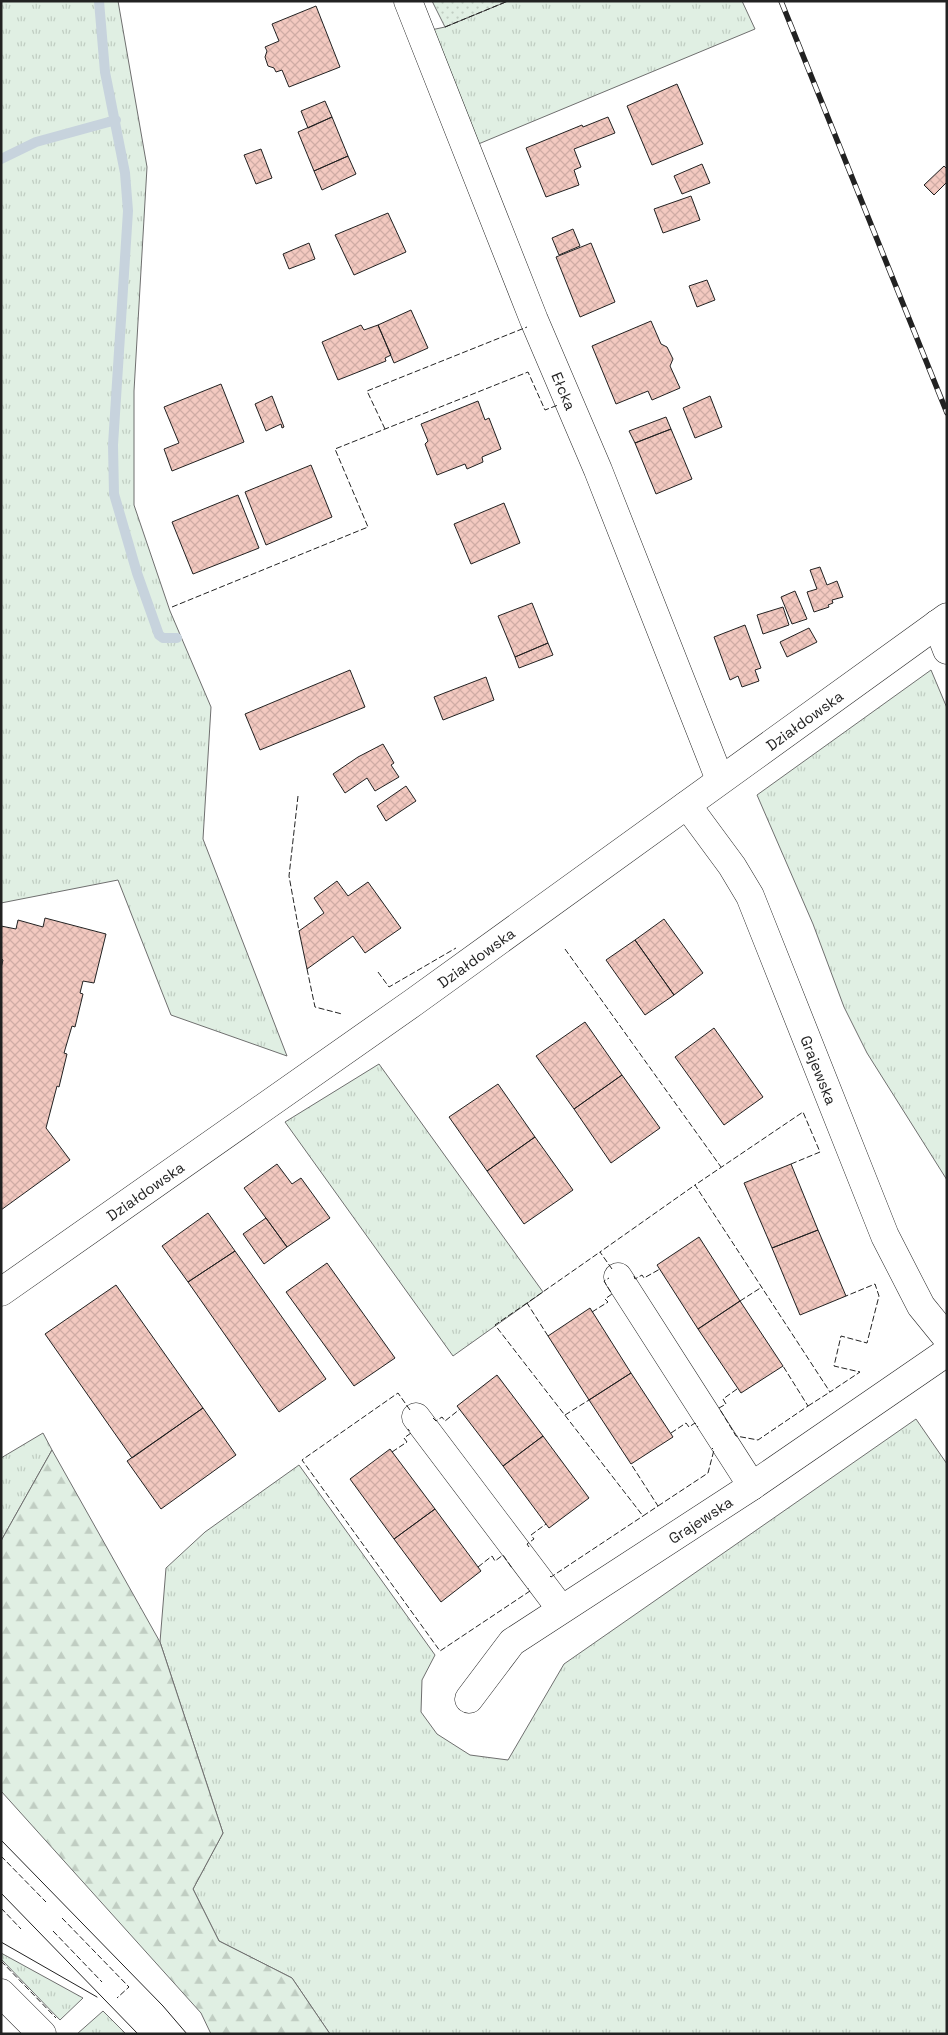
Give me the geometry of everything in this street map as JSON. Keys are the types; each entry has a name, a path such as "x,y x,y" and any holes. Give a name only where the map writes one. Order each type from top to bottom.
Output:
{"street":[{"name":"Ełcka","path":"408,1 534,320 598,470 720,780"},
{"name":"Działdowska","path":"1,1292 421,997 942,621"},
{"path":"942,621 947,650"},
{"name":"Grajewska","path":"687,805 732,866 750,896 885,1236 921,1306 947,1338"},
{"path":"618,1277 752,1486"},
{"name":"Grajewska","path":"469,1699 512,1642 752,1486 947,1352"},
{"path":"416,1417 561,1609"},
{"path":"1,1993 42,2034"}],"green space":[{"path":"1,1 118,1 147,167 134,391 134,505 170,611 211,707 203,839 287,1056 171,1015 118,880 1,903"},
{"path":"432,1 508,1 445,27"},
{"path":"508,1 742,1 755,29 476,145 431,30 445,27"},
{"path":"931,670 947,708 947,1180 867,1053 844,1007 813,924 757,795"},
{"path":"379,1064 543,1292 453,1356 285,1122"},
{"path":"916,1419 947,1464 947,2034 330,2034 292,1978 219,1941 193,1889 223,1833 160,1642 166,1568 205,1532 299,1465 435,1655 422,1680 421,1712 437,1734 470,1755 508,1760 564,1664"},
{"path":"43,1433 52,1450 1,1541 1,1458"},
{"path":"52,1450 160,1642 223,1833 193,1889 219,1941 292,1978 330,2034 211,2034 201,2013 1,1791 1,1541"},
{"path":"1,1953 83,1998 60,2020 1,1959"},
{"path":"103,2011 126,2034 77,2034"}],"building":[{"path":"316,6 340,67 289,87 282,70 276,72 274,68 268,66 265,57 267,51 265,47 279,41 272,24"},
{"path":"677,84 703,144 652,165 627,106"},
{"path":"325,101 332,117 308,128 301,111"},
{"path":"332,117 348,156 314,171 298,132"},
{"path":"608,117 615,133 574,149 581,167 574,170 579,185 546,197 526,148 582,125 583,127"},
{"path":"261,149 272,178 256,184 244,155"},
{"path":"348,156 356,174 322,190 314,171"},
{"path":"702,164 710,183 682,194 674,176"},
{"path":"944,166 947,169 947,182 934,195 924,185"},
{"path":"691,196 700,220 663,233 654,209"},
{"path":"388,213 406,252 354,275 335,235"},
{"path":"573,229 580,246 559,255 552,238"},
{"path":"309,243 315,259 289,269 283,254"},
{"path":"591,243 615,302 580,317 556,257"},
{"path":"707,280 715,300 697,307 689,286"},
{"path":"411,310 428,348 394,363 378,325"},
{"path":"651,321 661,344 667,347 673,359 670,366 680,388 652,400 648,391 616,404 592,346"},
{"path":"361,325 364,330 378,325 391,355 385,358 386,361 338,380 322,342"},
{"path":"221,384 244,442 172,471 164,449 179,443 164,407"},
{"path":"272,396 284,427 282,428 281,424 266,431 255,404"},
{"path":"710,396 722,427 695,438 683,408"},
{"path":"478,401 485,420 489,418 501,449 482,457 483,462 467,469 465,464 437,475 425,444 428,441 421,424"},
{"path":"666,417 671,429 635,443 629,431"},
{"path":"671,429 692,479 656,494 635,443"},
{"path":"311,465 332,517 266,545 245,492"},
{"path":"238,495 259,548 193,574 172,522"},
{"path":"504,503 520,543 471,564 454,524"},
{"path":"820,567 827,585 837,581 843,597 832,600 833,603 828,605 829,607 814,612 807,592 817,589 810,570"},
{"path":"795,591 807,619 792,624 781,597"},
{"path":"532,603 548,643 515,657 498,616"},
{"path":"783,607 789,625 763,634 757,615"},
{"path":"745,625 761,668 755,670 759,681 742,687 738,676 730,680 714,637"},
{"path":"809,628 817,642 787,657 780,642"},
{"path":"548,643 553,655 519,668 515,657"},
{"path":"350,670 365,707 260,750 245,714"},
{"path":"486,677 494,700 443,720 434,697"},
{"path":"383,744 394,763 391,765 399,777 375,791 367,778 345,793 333,774 358,757"},
{"path":"406,786 416,801 386,821 377,806"},
{"path":"337,881 348,896 368,882 401,928 365,953 353,936 307,969 299,931 324,913 314,898"},
{"path":"45,918 106,934 94,983 83,981 80,993 83,994 75,1027 72,1026 64,1053 67,1054 46,1128 70,1160 1,1210 1,968 3,960 1,959 1,926 16,929 18,920 43,927"},
{"path":"664,919 703,973 674,995 635,940"},
{"path":"635,940 674,995 645,1015 606,960"},
{"path":"585,1022 622,1075 574,1109 536,1056"},
{"path":"714,1028 763,1097 724,1125 675,1057"},
{"path":"622,1075 660,1128 611,1163 574,1109"},
{"path":"498,1084 535,1137 487,1171 449,1117"},
{"path":"535,1137 573,1190 524,1224 487,1171"},
{"path":"277,1164 292,1184 301,1178 330,1218 287,1247 244,1188"},
{"path":"791,1164 818,1230 772,1248 744,1183"},
{"path":"208,1213 235,1251 188,1282 162,1246"},
{"path":"266,1218 287,1247 264,1264 243,1234"},
{"path":"818,1230 846,1296 800,1315 772,1248"},
{"path":"699,1237 740,1301 698,1329 657,1265"},
{"path":"235,1251 326,1379 279,1412 188,1282"},
{"path":"327,1263 395,1358 354,1386 286,1292"},
{"path":"116,1285 203,1408 132,1458 45,1334"},
{"path":"740,1301 783,1366 741,1393 698,1329"},
{"path":"590,1308 631,1373 589,1400 548,1336"},
{"path":"631,1373 673,1437 631,1464 589,1400"},
{"path":"497,1375 543,1436 503,1466 457,1406"},
{"path":"203,1408 236,1455 161,1509 127,1461"},
{"path":"543,1436 589,1498 549,1528 503,1466"},
{"path":"390,1449 435,1509 394,1539 350,1479"},
{"path":"435,1509 481,1571 441,1602 394,1539"}],"waterway":[{"path":"99,1 105,72 125,173 128,211 113,445 114,494 137,573 159,635 163,638 177,638"},
{"path":"1,159 36,142 116,120"}],"tram line":[{"path":"1,1840 163,2006 187,2034"},
{"path":"1,1893 138,2034"},
{"path":"1,1942 97,1997"}],"railway":[{"path":"781,1 947,413"}],"fence":[{"path":"445,27 508,1"},
{"path":"385,429 367,391 527,327"},
{"path":"172,607 368,527 335,449 528,372 545,410 558,405"},
{"path":"298,796 289,876 299,931"},
{"path":"378,972 389,987 456,948"},
{"path":"565,949 721,1167"},
{"path":"307,969 315,1007 342,1014"},
{"path":"791,1164 820,1152 803,1112 695,1185 830,1392 860,1372 834,1366 841,1336 867,1343 879,1296 875,1284 846,1296"},
{"path":"612,1269 600,1252 695,1185"},
{"path":"548,1336 527,1303 600,1252"},
{"path":"634,1276 635,1279 642,1275 644,1278 660,1269"},
{"path":"592,1312 608,1302 605,1299 612,1294 604,1281 609,1278"},
{"path":"740,1301 762,1287"},
{"path":"527,1303 495,1325 643,1516 658,1506 631,1464"},
{"path":"737,1389 723,1399 726,1404 719,1408 736,1436 758,1440 808,1406 783,1366"},
{"path":"808,1406 830,1392"},
{"path":"410,1410 398,1393 302,1460 440,1651 530,1591 528,1588"},
{"path":"565,1415 589,1400"},
{"path":"433,1418 436,1421 442,1417 445,1421 460,1409"},
{"path":"671,1433 686,1423 689,1427 695,1423 698,1427"},
{"path":"392,1452 407,1442 404,1438 411,1433 408,1429"},
{"path":"658,1506 708,1473 714,1450 712,1448"},
{"path":"550,1576 643,1516"},
{"path":"529,1547 527,1544 534,1539 531,1535 546,1524"},
{"path":"478,1567 492,1556 495,1561 503,1555 512,1568"},
{"path":"1,1856 46,1902"},
{"path":"1,1908 21,1929"},
{"path":"62,1918 129,1987 117,1998"},
{"path":"53,1931 102,1982"},
{"path":"1,1961 56,2018"}]}
